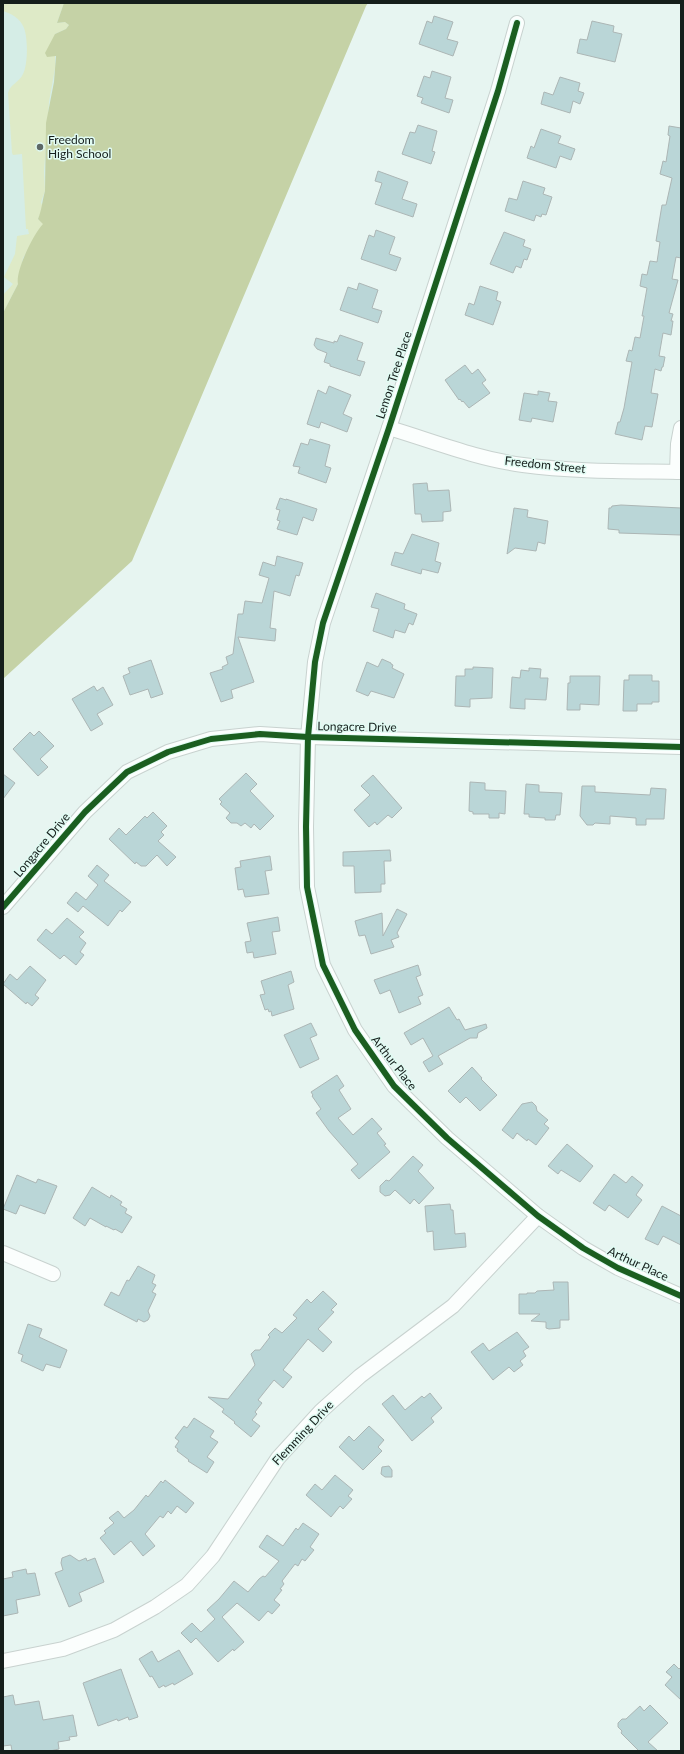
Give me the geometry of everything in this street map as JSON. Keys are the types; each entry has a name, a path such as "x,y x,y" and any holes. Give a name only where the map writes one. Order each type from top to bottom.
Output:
{"street":[{"name":"Lemon Tree Place","path":"308,737 315,662 323,623 389,428 498,91 517,23"},
{"name":"Freedom Street","path":"389,428 475,455 522,465 578,470 679,472"},
{"path":"679,472 678,444 681,428"},
{"name":"Longacre Drive","path":"3,908 85,812 127,772 168,752 211,739 260,734 308,737 681,746"},
{"name":"Arthur Place","path":"308,737 306,827 307,887 323,965 355,1030 394,1086 447,1138 538,1216 583,1248 618,1268 681,1296"},
{"name":"Flemming Drive","path":"3,1661 63,1649 114,1630 155,1607 187,1585 213,1556 278,1458 322,1411 360,1376 453,1306 538,1216"},
{"path":"3,1253 53,1274"}],"shaded area":[{"name":"Freedom High School","path":"3,3 120,3 3,342"}],"green space":[{"path":"3,3 64,3 57,23 65,22 69,25 66,29 55,34 55,68 49,102 44,171 45,191 41,202 43,208 38,219 44,224 23,258 18,284 3,313 3,295 13,284 4,277 15,254 17,236 29,234 28,229 26,229 22,154 13,155 12,153 8,93 25,70 27,58 26,38 24,28 18,19 3,11"},
{"path":"64,3 368,3 132,561 3,679 3,313 18,284 19,270 26,252 43,224 38,219 45,191 46,123 54,82 56,56 47,57 45,53 55,34 66,29 69,25 65,22 57,23"}],"building":[{"path":"434,16 453,22 447,39 458,42 453,56 419,44 427,21 432,23"},
{"path":"592,21 614,26 613,32 622,34 615,62 577,53 580,39 587,40"},
{"path":"432,71 451,77 445,98 453,100 449,113 421,103 423,98 417,96 424,76 430,78"},
{"path":"560,77 580,83 578,91 584,93 580,104 573,101 570,113 541,104 544,92 553,95"},
{"path":"418,125 437,131 432,151 435,152 431,164 402,154 410,132 415,133"},
{"path":"669,126 681,128 681,258 676,257 672,279 678,280 669,313 673,314 671,321 673,321 671,335 663,333 659,356 665,357 663,367 661,371 655,369 651,393 658,394 652,427 645,426 642,440 615,434 624,408 632,362 626,361 629,350 632,351 635,337 640,338 644,316 642,316 647,288 640,286 642,274 647,275 650,261 657,262 660,242 656,241 662,205 666,205 672,178 660,174 663,161 666,162 670,136 668,135"},
{"path":"541,129 561,136 558,143 575,149 571,160 560,156 556,168 527,158 531,146 534,148"},
{"path":"378,171 408,182 402,199 417,204 413,217 375,204 382,183 375,181"},
{"path":"523,181 545,188 543,194 552,197 546,215 542,214 541,217 536,215 534,221 505,211 509,198 517,200"},
{"path":"376,230 395,237 389,254 401,258 396,271 361,259 369,235 374,237"},
{"path":"504,232 525,240 523,246 531,249 527,260 524,259 521,268 516,266 513,273 490,264"},
{"path":"359,283 378,290 372,308 382,311 378,323 340,310 348,287 357,290"},
{"path":"480,286 498,292 496,300 501,302 493,325 465,315 469,303 474,305"},
{"path":"340,335 363,343 357,360 365,362 360,376 330,366 330,364 324,362 327,353 317,349 314,345 316,338 334,343 334,341 337,342"},
{"path":"465,365 472,374 478,369 486,380 482,383 490,393 469,408 463,401 462,402 460,399 459,400 445,380"},
{"path":"329,386 351,395 343,414 352,418 347,432 321,422 319,428 307,424 318,390 326,394"},
{"path":"538,391 550,393 548,401 557,402 553,422 532,418 531,422 519,420 524,393 538,395"},
{"path":"310,439 330,445 325,466 331,468 326,483 298,473 300,467 293,466 301,443 308,445"},
{"path":"427,483 428,491 449,490 451,511 443,512 443,521 422,522 421,514 415,514 413,484"},
{"path":"280,498 317,509 313,521 303,517 297,535 277,529 280,521 277,520 280,510 276,509"},
{"path":"621,505 681,508 681,535 619,533 619,530 608,529 609,508 612,506"},
{"path":"514,508 528,510 527,517 548,521 545,544 538,542 536,551 515,548 507,554"},
{"path":"412,534 439,543 435,561 441,563 438,573 422,569 421,574 391,565 395,552 403,554"},
{"path":"277,556 303,563 299,576 296,575 290,596 274,591 270,628 276,629 275,641 238,637 254,682 231,690 233,698 221,702 210,673 223,669 222,667 228,664 226,657 233,654 238,614 243,614 245,601 262,603 269,578 259,575 263,562 275,566"},
{"path":"376,593 405,604 404,609 417,614 413,625 409,623 405,633 395,630 393,638 373,631 379,609 371,607"},
{"path":"382,659 391,663 393,665 392,668 404,674 394,698 371,691 368,696 356,691 367,662 378,667"},
{"path":"151,660 163,694 151,698 148,689 130,695 123,676 130,673 128,668"},
{"path":"473,667 493,668 492,698 470,699 470,707 455,706 456,676 465,676 465,669 473,669"},
{"path":"529,668 541,669 540,678 548,678 546,700 525,699 525,709 510,708 512,677 520,678 521,670 529,671"},
{"path":"629,675 652,675 652,681 659,681 659,702 652,702 652,704 637,704 637,711 623,711 624,680 629,680"},
{"path":"570,676 600,676 599,705 580,704 580,710 567,710 568,683 570,683"},
{"path":"94,686 97,691 103,687 113,705 97,714 103,724 91,731 72,699"},
{"path":"39,731 54,746 40,759 48,767 38,776 13,749 30,732 34,736"},
{"path":"246,773 257,784 250,791 274,816 260,830 254,824 251,828 245,823 241,826 237,823 231,823 226,818 230,813 220,804 222,802 219,799"},
{"path":"3,774 15,783 3,799"},
{"path":"373,775 402,808 392,818 388,815 377,825 375,822 369,827 354,810 370,795 361,786"},
{"path":"470,782 485,783 485,790 506,791 505,814 499,813 499,818 489,818 489,814 473,814 473,812 469,811"},
{"path":"526,784 539,785 539,792 562,793 560,815 556,815 555,820 529,817 529,814 524,814"},
{"path":"582,786 595,786 595,792 650,795 651,788 666,789 664,819 646,819 646,825 636,825 636,818 610,816 610,824 595,823 593,825 587,825 580,816"},
{"path":"153,812 167,826 161,832 164,835 158,841 176,857 167,866 157,855 146,866 141,866 136,862 135,864 109,839 119,828 126,835 145,816 147,818"},
{"path":"390,850 391,861 384,861 385,884 381,884 381,892 355,893 354,866 343,866 343,852"},
{"path":"270,856 272,870 265,871 269,894 245,897 243,889 238,890 235,868 241,867 240,861"},
{"path":"97,865 109,875 104,881 131,902 122,912 120,910 108,926 83,906 78,912 67,903 76,892 86,900 98,885 88,876"},
{"path":"397,909 407,914 397,933 399,937 391,940 394,947 371,954 365,935 359,936 355,921 382,913 383,936"},
{"path":"278,917 280,931 272,932 276,954 254,958 253,952 247,953 245,942 251,941 247,923"},
{"path":"67,918 84,932 79,937 86,943 80,952 84,955 76,965 64,955 60,959 37,940 46,929 52,934"},
{"path":"418,965 421,975 416,977 423,995 418,997 421,1004 399,1013 390,990 380,994 374,980"},
{"path":"30,966 46,980 35,995 39,998 32,1006 27,1002 26,1004 3,984 10,974 17,980"},
{"path":"291,971 294,982 288,985 294,1009 272,1016 271,1011 269,1012 268,1009 265,1010 260,995 265,994 261,981"},
{"path":"449,1007 457,1020 459,1019 465,1030 486,1024 487,1028 478,1033 477,1038 470,1038 438,1056 443,1064 429,1072 423,1062 433,1056 423,1038 411,1045 404,1033"},
{"path":"311,1023 317,1035 310,1038 319,1059 300,1068 284,1035"},
{"path":"472,1067 482,1078 481,1079 497,1095 480,1111 466,1097 460,1103 448,1091"},
{"path":"337,1075 344,1086 339,1090 351,1109 338,1118 353,1135 372,1118 382,1129 377,1133 386,1144 384,1145 390,1152 359,1179 351,1170 358,1164 329,1131 316,1113 321,1109 311,1092"},
{"path":"532,1102 536,1106 537,1111 548,1120 544,1124 549,1128 536,1145 528,1139 527,1141 517,1133 513,1139 502,1130 522,1104"},
{"path":"567,1144 593,1166 580,1182 561,1170 558,1174 548,1166"},
{"path":"413,1156 423,1165 418,1171 434,1188 419,1204 414,1199 410,1204 395,1190 390,1195 385,1196 380,1192 380,1186 386,1180 389,1181"},
{"path":"614,1174 626,1183 632,1176 643,1185 636,1195 642,1200 628,1218 609,1205 605,1211 593,1203"},
{"path":"17,1175 36,1183 38,1179 57,1186 45,1214 20,1205 16,1214 3,1209"},
{"path":"92,1187 110,1198 111,1195 122,1202 120,1205 127,1209 125,1213 132,1217 122,1233 115,1229 106,1227 90,1218 85,1226 73,1218"},
{"path":"450,1204 451,1210 453,1210 455,1234 465,1233 466,1247 434,1250 433,1231 427,1232 425,1206"},
{"path":"662,1206 681,1216 681,1245 663,1236 658,1245 645,1239"},
{"path":"138,1266 155,1275 152,1283 156,1285 152,1292 156,1294 148,1311 150,1316 148,1320 144,1322 138,1319 137,1322 104,1305 111,1292 119,1296 127,1280 129,1281"},
{"path":"553,1282 568,1282 569,1320 560,1320 560,1328 549,1329 546,1328 546,1322 531,1321 540,1314 519,1314 519,1294 554,1290"},
{"path":"323,1291 337,1304 331,1310 334,1312 318,1329 332,1342 323,1352 308,1339 283,1370 292,1377 283,1388 274,1380 258,1400 262,1403 255,1412 257,1414 252,1420 260,1426 251,1437 222,1412 224,1409 208,1397 228,1399 255,1365 251,1354 255,1350 260,1350 270,1337 268,1335 275,1328 282,1333 297,1318 293,1315 307,1299 311,1303"},
{"path":"28,1324 42,1329 39,1337 67,1350 60,1368 46,1364 43,1371 21,1361 23,1355 18,1353"},
{"path":"517,1332 529,1347 523,1351 526,1356 520,1361 523,1365 514,1372 509,1367 493,1380 471,1352 483,1343 489,1351"},
{"path":"430,1393 442,1408 431,1418 434,1422 412,1441 382,1404 393,1395 405,1410 422,1396 424,1398"},
{"path":"194,1418 214,1431 210,1437 218,1442 207,1457 214,1462 207,1473 188,1461 189,1460 177,1451 178,1449 175,1447 179,1441 175,1438 184,1426 187,1428"},
{"path":"369,1426 384,1440 378,1447 382,1451 363,1470 339,1447 349,1436 354,1441"},
{"path":"389,1466 392,1470 392,1477 385,1477 381,1474 382,1467"},
{"path":"335,1475 353,1490 348,1496 352,1499 343,1509 340,1506 331,1517 306,1495 315,1484 322,1490"},
{"path":"165,1480 194,1503 186,1513 177,1506 171,1514 168,1511 163,1518 160,1516 145,1534 155,1546 143,1556 131,1541 114,1555 100,1538 106,1533 104,1531 114,1523 109,1518 118,1511 124,1518 134,1510 146,1495 148,1497 161,1481 163,1483"},
{"path":"303,1523 319,1534 310,1547 314,1550 305,1561 302,1559 298,1566 295,1564 282,1581 284,1584 280,1589 282,1590 274,1600 280,1605 272,1614 268,1611 259,1621 237,1603 222,1617 244,1642 218,1662 196,1638 191,1643 181,1633 192,1623 201,1632 215,1619 207,1610 219,1599 234,1581 248,1592 259,1579 263,1576 265,1577 279,1561 259,1547 267,1535 283,1546 296,1528 298,1530"},
{"path":"70,1555 79,1561 86,1558 87,1561 95,1558 104,1582 79,1593 82,1601 69,1607 55,1573 63,1570 61,1563 62,1558"},
{"path":"26,1569 27,1574 35,1573 40,1595 16,1600 18,1613 3,1616 3,1579 13,1577 12,1572"},
{"path":"179,1650 193,1674 174,1685 173,1683 159,1688 139,1659 152,1651 158,1662"},
{"path":"674,1664 679,1669 681,1667 681,1700 665,1685 672,1677 666,1672"},
{"path":"121,1669 138,1717 129,1720 128,1717 118,1721 117,1719 98,1726 83,1683"},
{"path":"13,1695 15,1705 39,1701 43,1720 73,1715 77,1736 69,1737 70,1740 58,1742 59,1749 50,1751 12,1751 11,1745 3,1746 3,1697"},
{"path":"650,1705 668,1723 648,1742 658,1751 639,1751 621,1733 622,1731 618,1727 618,1723 622,1719 626,1719 640,1706 644,1711"}],"cycle path":[{"path":"517,23 498,91 389,428 323,623 315,662 308,737 306,827 307,887 323,965 355,1030 394,1086 447,1138 538,1216 583,1248 618,1268 681,1296"},
{"path":"3,907 85,812 127,772 168,752 211,739 260,734 308,737 681,747"}],"place":[{"name":"Freedom High School","path":"40,147"}]}
